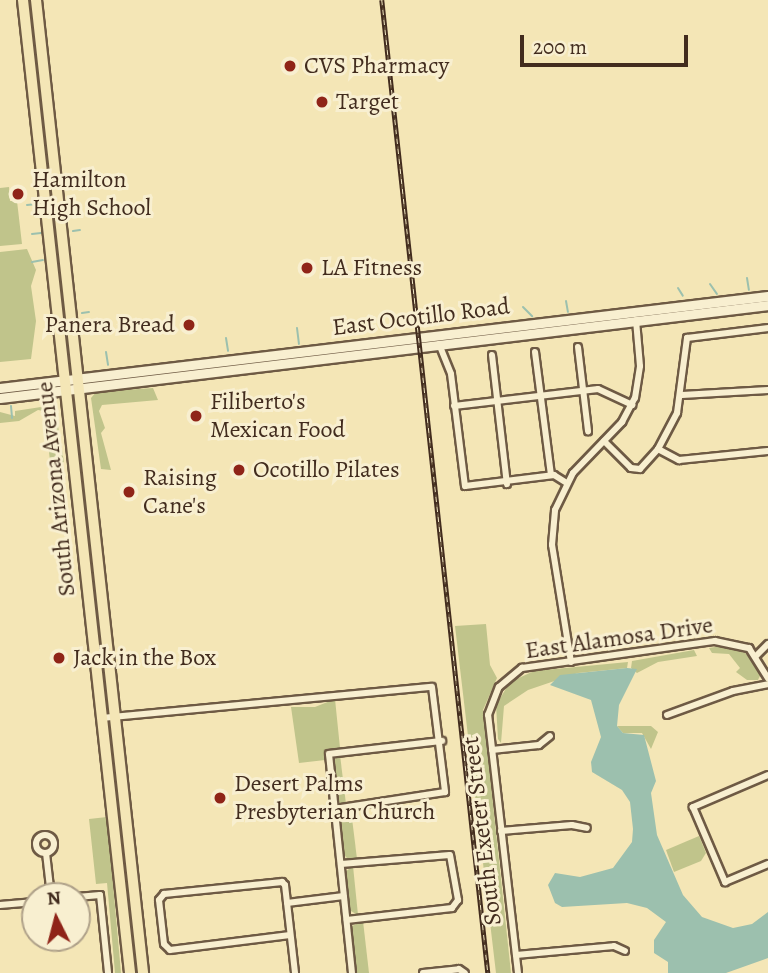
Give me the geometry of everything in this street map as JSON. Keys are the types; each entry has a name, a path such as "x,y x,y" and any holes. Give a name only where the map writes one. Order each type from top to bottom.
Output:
{"main road":[{"name":"South Arizona Avenue","path":"23,0 130,973"},
{"name":"South Arizona Avenue","path":"36,0 143,973"},
{"name":"East Ocotillo Road","path":"216,366 439,344 768,296"},
{"name":"East Ocotillo Road","path":"65,385 635,316 768,305"},
{"path":"0,388 65,385"},
{"path":"0,398 65,385"}],"street":[{"path":"571,662 552,545 555,510 567,482 632,405 640,366 635,316"},
{"path":"604,441 636,470 658,449 682,395 687,338 768,328"},
{"path":"439,344 451,374 465,486 507,484 551,475 567,482"},
{"path":"578,347 588,430"},
{"path":"535,352 551,475"},
{"path":"492,355 507,484"},
{"path":"454,406 583,390 606,391 632,405"},
{"path":"682,395 768,390"},
{"path":"658,449 679,460 768,450"},
{"name":"East Alamosa Drive","path":"499,687 522,668 715,641 749,648 756,656"},
{"path":"768,644 756,656 768,678"},
{"path":"667,715 733,691 768,684"},
{"path":"102,718 432,687 442,741 445,792 334,809"},
{"name":"South Exeter Street","path":"499,687 488,715 518,973"},
{"path":"492,750 539,745 550,736"},
{"path":"352,973 329,754 442,741"},
{"path":"768,775 693,807 725,882 768,864"},
{"path":"501,831 572,824 587,828"},
{"path":"46,853 49,882"},
{"path":"341,864 450,855 457,906 346,920"},
{"path":"290,934 170,950 165,945 161,896 282,882 286,903 290,934 295,973"},
{"path":"91,896 100,895 108,973"},
{"path":"286,903 344,896"},
{"path":"0,905 21,903"},
{"path":"516,955 614,946 625,951"},
{"path":"423,973 464,972"}],"green space":[{"path":"9,187 10,201 17,201 22,244 0,246 0,188"},
{"path":"27,249 36,270 31,286 36,321 31,359 0,362 0,252"},
{"path":"153,388 158,400 102,405 99,411 105,428 101,433 111,470 101,469 91,398 96,392"},
{"path":"51,407 56,414 64,462 55,465 50,461 47,435 54,431 49,412 38,410 19,421 0,423 0,412 15,416 15,411"},
{"path":"486,624 490,665 497,678 483,710 511,973 496,973 455,626"},
{"path":"721,646 745,653 762,672 758,680 747,680 736,672 740,668 729,654 712,653 709,648"},
{"path":"694,650 697,656 658,662 637,673 631,668 632,661"},
{"path":"628,662 627,668 578,673 528,690 504,706 501,743 498,739 496,705 510,682 534,671"},
{"path":"335,699 340,748 332,749 325,760 299,763 291,707 315,707"},
{"path":"617,726 651,726 658,732 651,749 642,733 623,733"},
{"path":"340,755 346,804 337,801 332,762"},
{"path":"351,810 357,859 349,860 344,855 339,817 342,811"},
{"path":"107,817 121,973 115,973 107,883 96,884 89,819"},
{"path":"699,836 706,853 701,861 674,872 666,850"},
{"path":"353,866 358,915 349,910 345,872"},
{"path":"363,921 369,973 357,973 350,927"}],"shaded area":[{"path":"637,669 619,705 617,726 623,733 644,735 656,781 651,793 657,835 683,895 702,917 733,928 752,924 768,912 768,958 726,973 668,973 668,962 654,953 654,940 666,922 647,908 627,903 562,907 555,903 548,885 555,873 580,877 613,868 632,842 633,829 630,802 622,790 592,772 591,762 601,737 591,700 550,685 560,675"}],"waterway":[{"path":"27,205 37,204"},
{"path":"73,231 80,230"},
{"path":"32,234 41,233"},
{"path":"32,262 43,260"},
{"path":"747,278 749,290"},
{"path":"710,284 717,294"},
{"path":"678,288 683,296"},
{"path":"566,301 568,312"},
{"path":"523,307 532,316"},
{"path":"82,313 89,312"},
{"path":"297,328 299,344"},
{"path":"226,338 228,351"},
{"path":"106,352 108,365"},
{"path":"11,406 12,418"}],"railway":[{"path":"382,0 488,973"}],"place":[{"name":"CVS Pharmacy","path":"290,66"},
{"name":"Target","path":"322,102"},
{"name":"Hamilton High School","path":"18,194"},
{"name":"LA Fitness","path":"307,268"},
{"name":"Panera Bread","path":"189,325"},
{"name":"Filiberto's Mexican Food","path":"196,416"},
{"name":"Ocotillo Pilates","path":"239,470"},
{"name":"Raising Cane's","path":"129,492"},
{"name":"Jack in the Box","path":"59,658"},
{"name":"Desert Palms Presbyterian Church","path":"220,798"}]}
